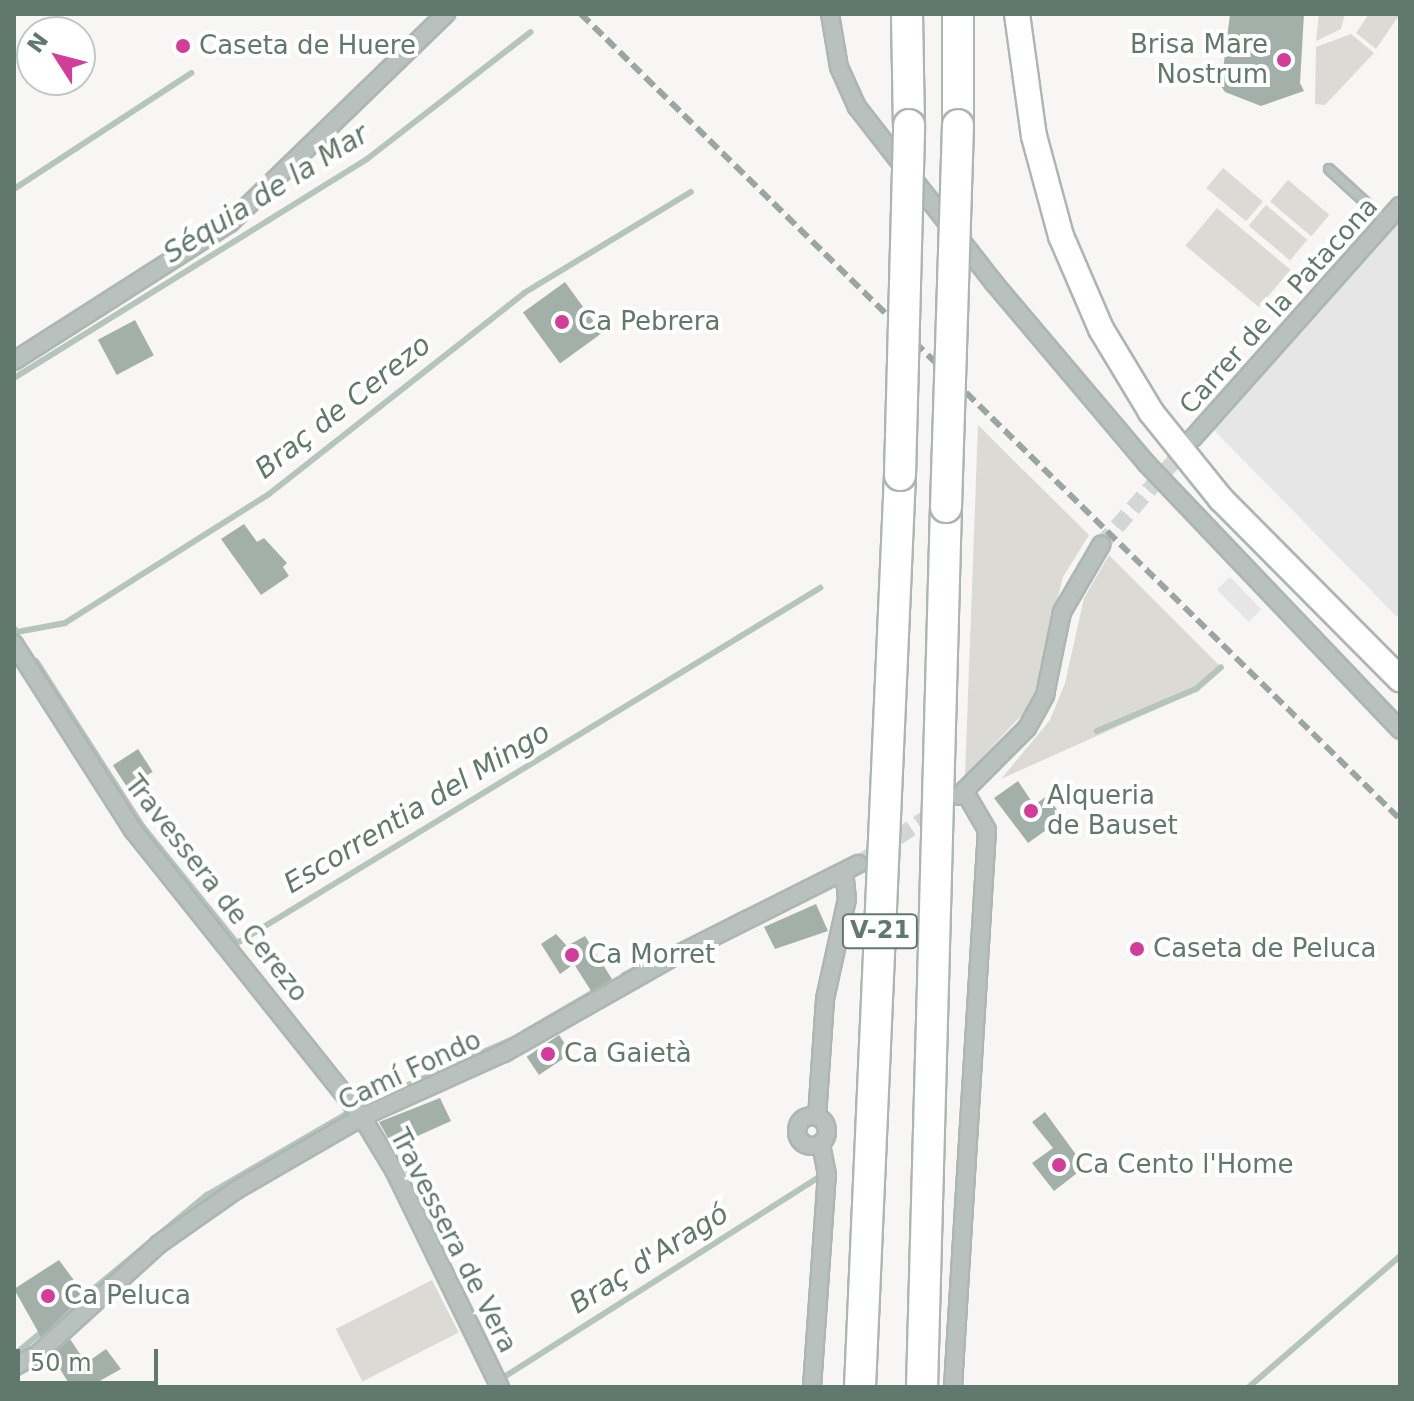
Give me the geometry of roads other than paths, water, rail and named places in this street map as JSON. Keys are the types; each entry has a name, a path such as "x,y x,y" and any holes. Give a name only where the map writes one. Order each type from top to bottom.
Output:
{"highway":[{"name":"V-21","path":"860,1387 900,475 909,125 907,14"},
{"name":"V-21","path":"922,1387 958,125 958,14"}],"main road":[{"path":"1017,14 1034,136 1053,208 1101,329 1151,412 1221,499 1400,679"}],"street":[{"path":"14,361 230,223 446,14"},
{"path":"830,14 839,67 857,107 994,283 1147,464 1400,730"},
{"name":"Carrer de la Patacona","path":"1193,438 1400,206"},
{"path":"953,1387 987,830 962,794 1027,728 1045,695 1062,612 1101,545"},
{"name":"Travessera de Cerezo","path":"14,644 133,830 362,1117"},
{"name":"Camí Fondo","path":"14,1367 39,1353 159,1244 236,1190 362,1117 504,1053 675,956 851,868 825,999 817,1117"},
{"name":"Travessera de Vera","path":"362,1117 394,1170 500,1387"},
{"path":"812,1387 827,1175 821,1144 827,1128 817,1117 802,1119 797,1133 805,1145 821,1144"}],"lane":[{"path":"1329,169 1386,221"}],"waterway":[{"name":"Séquia de la Mar","path":"14,378 367,159 531,32"},
{"path":"14,189 191,73"},
{"name":"Braç de Cerezo","path":"14,628 17,632 65,623 269,494 524,293 691,192"},
{"name":"Escorrentia del Mingo","path":"36,661 143,827 237,943 820,588"},
{"path":"1097,731 1196,689 1221,667"},
{"path":"624,975 745,912"},
{"path":"525,1032 609,983"},
{"path":"365,1104 511,1040"},
{"path":"14,1355 207,1195 346,1114"},
{"name":"Braç d'Aragó","path":"504,1377 819,1177"},
{"path":"1249,1387 1400,1256"}],"tunnel":[{"path":"1101,545 1187,446"},
{"path":"858,864 941,808"}],"railway":[{"path":"581,14 1400,819"}],"place":[{"name":"Caseta de Huere","path":"183,46"},
{"name":"Brisa Mare Nostrum","path":"1284,60"},
{"name":"Ca Pebrera","path":"562,322"},
{"name":"Alqueria de Bauset","path":"1031,811"},
{"name":"Caseta de Peluca","path":"1137,949"},
{"name":"Ca Morret","path":"572,955"},
{"name":"Ca Gaietà","path":"548,1054"},
{"name":"Ca Cento l'Home","path":"1059,1165"},
{"name":"Ca Peluca","path":"48,1296"}]}
